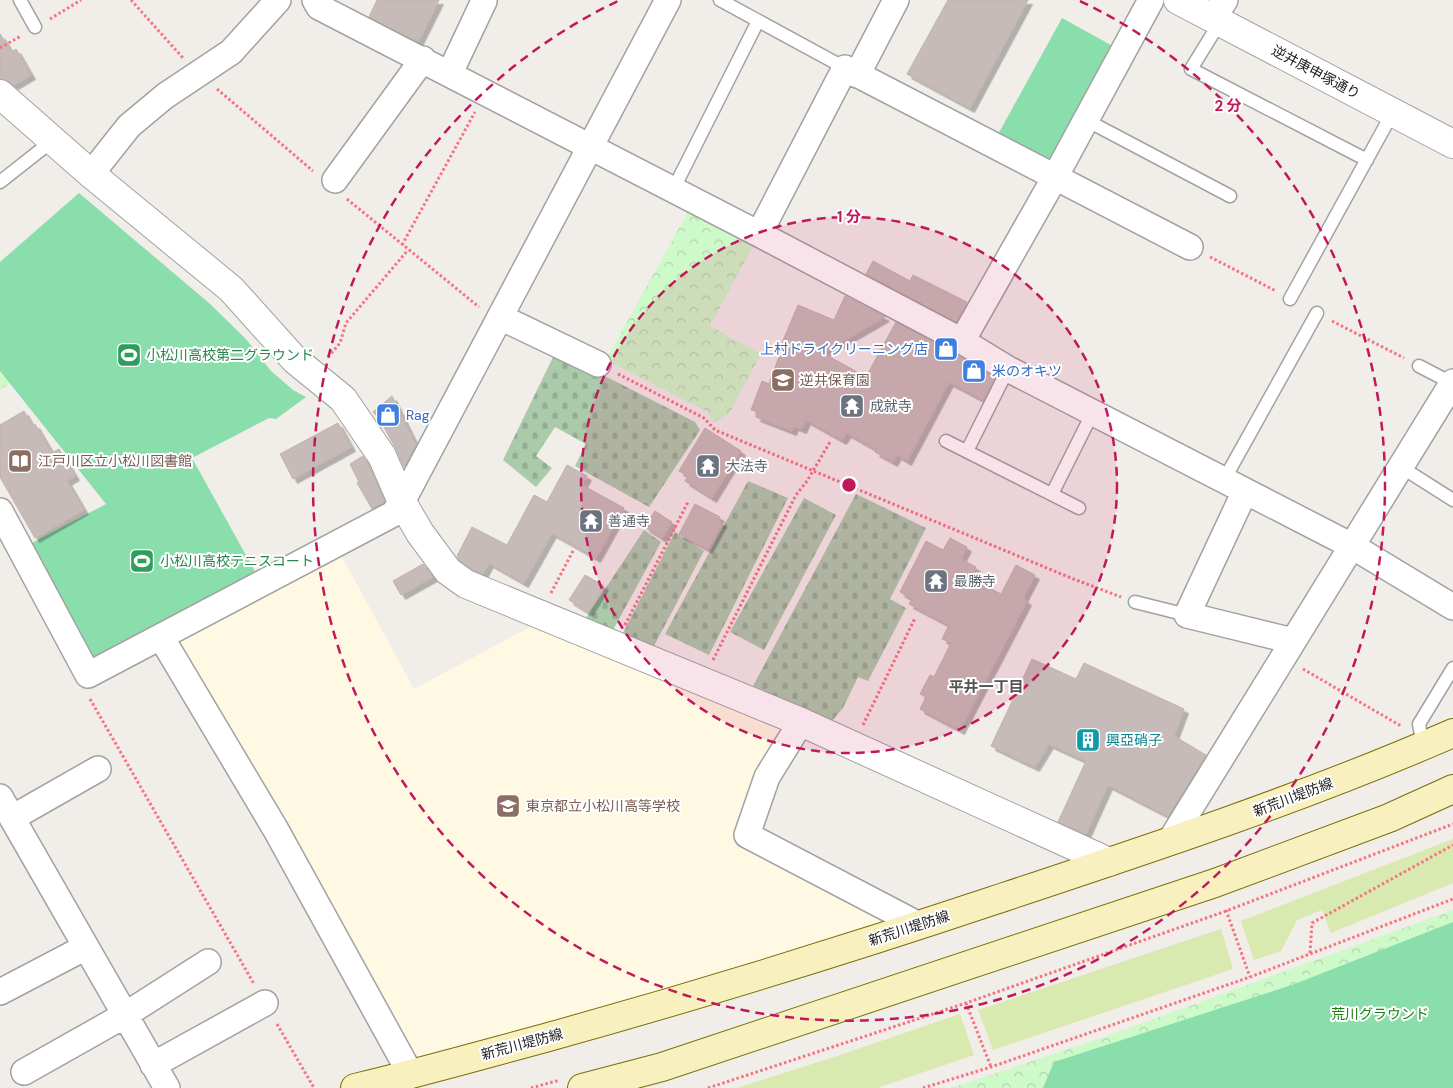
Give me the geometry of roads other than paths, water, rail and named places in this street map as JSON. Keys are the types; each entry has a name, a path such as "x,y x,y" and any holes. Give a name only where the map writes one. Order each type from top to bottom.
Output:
{"main road":[{"name":"新荒川堤防線","path":"355,1088 411,1075 662,1005 919,925 1170,841 1314,789 1415,738 1453,733"},
{"path":"582,1088 662,1067 1215,883 1389,818 1453,789"}],"street":[{"path":"91,174 129,126 165,96 231,52 278,0"},
{"path":"315,0 319,7 487,92 759,234 962,342 1008,369 1352,546 1453,607"},
{"path":"0,511 88,675 393,514 402,502 668,0"},
{"path":"759,234 851,72 896,0"},
{"path":"962,342 1152,0"},
{"name":"逆井庚申塚通り","path":"1178,0 1219,13 1453,144"},
{"path":"450,73 484,1"},
{"path":"335,180 423,59"},
{"path":"851,72 1190,247"},
{"path":"0,94 91,174 231,289 295,360 343,399 382,456 402,502 420,534 448,571 466,584 801,722 1109,862"},
{"path":"500,317 598,364"},
{"path":"1170,841 1400,467 1452,386"},
{"path":"1234,485 1187,615 1288,649"},
{"path":"161,637 276,830 411,1075"},
{"path":"801,722 767,777 747,835 919,925"},
{"path":"98,770 6,808 167,1088"},
{"path":"0,992 86,947"},
{"path":"24,1072 124,1015 208,962"},
{"path":"153,1064 265,1003"}],"lane":[{"path":"20,0 35,27"},
{"path":"720,0 851,72"},
{"path":"1219,13 1191,69 1366,160"},
{"path":"673,190 758,21"},
{"path":"1290,299 1393,112"},
{"path":"1086,120 1230,196"},
{"path":"0,182 52,141"},
{"path":"1234,485 1318,313"},
{"path":"1419,366 1444,379 1452,386"},
{"path":"967,451 1008,369"},
{"path":"1052,494 1093,412"},
{"path":"946,441 1079,508"},
{"path":"1400,467 1453,500"},
{"path":"1135,602 1187,615"},
{"path":"1415,738 1419,724 1453,668"}],"place":[{"name":"上村ドライクリーニング店","path":"946,349"},
{"name":"小松川高校第二グラウンド","path":"129,355"},
{"name":"米のオキツ","path":"974,371"},
{"name":"逆井保育園","path":"783,380"},
{"name":"成就寺","path":"852,406"},
{"name":"Rag","path":"388,415"},
{"name":"江戸川区立小松川図書館","path":"20,461"},
{"name":"大法寺","path":"708,466"},
{"name":"善通寺","path":"591,521"},
{"name":"小松川高校テニスコート","path":"142,561"},
{"name":"最勝寺","path":"936,581"},
{"name":"興亞硝子","path":"1088,740"},
{"name":"東京都立小松川高等学校","path":"508,806"}],"district":[{"name":"平井一丁目","path":"986,687"}],"park label":[{"name":"荒川グラウンド","path":"1380,1014"}]}
